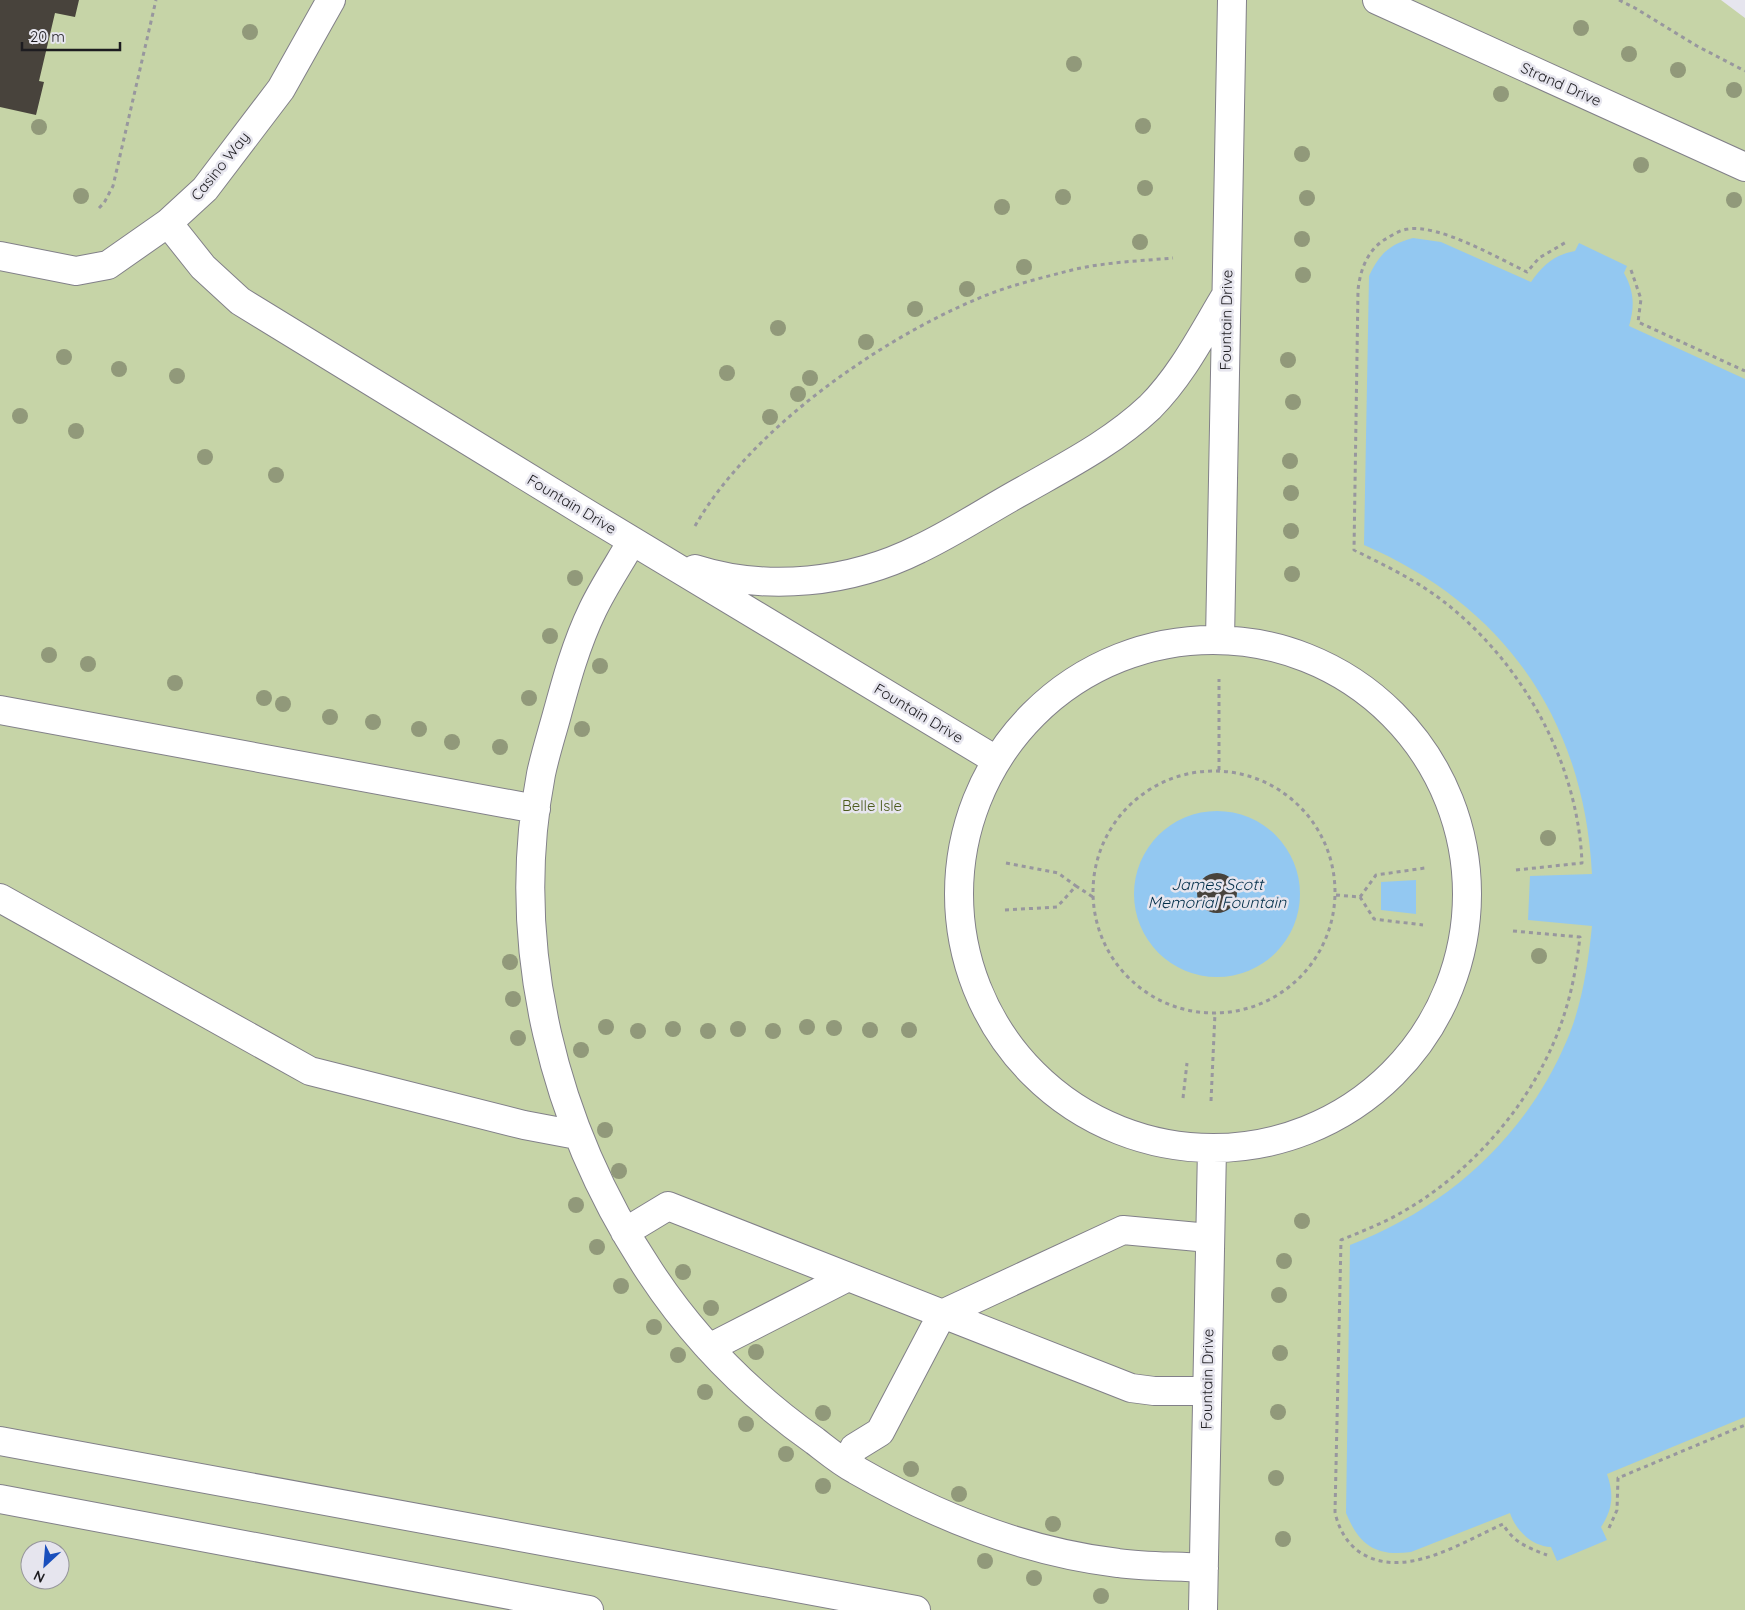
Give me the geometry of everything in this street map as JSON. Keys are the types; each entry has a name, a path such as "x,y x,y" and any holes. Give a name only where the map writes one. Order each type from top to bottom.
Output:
{"street":[{"name":"Casino Way","path":"0,256 76,271 100,267 108,265 168,223 205,189 281,89 331,0"},
{"name":"Fountain Drive","path":"1220,640 1232,0"},
{"name":"Strand Drive","path":"1377,0 1745,168"},
{"name":"Fountain Drive","path":"168,223 203,267 240,301 632,541 996,760"},
{"path":"663,559 710,574 754,580 794,581 834,578 878,566 918,550 1110,440 1149,407 1173,381 1226,295"},
{"path":"632,541 591,612 569,671 542,771 536,808 531,889 533,941 542,1016 562,1093 577,1135 594,1173 625,1232 663,1292 709,1348 744,1385 797,1429 847,1464 930,1508 1003,1537 1068,1554 1118,1563 1204,1568"},
{"path":"1220,640 1260,644 1299,655 1329,669 1371,695 1401,722 1426,754 1445,790 1459,829 1466,869 1468,898 1465,928 1457,968 1442,1006 1421,1041 1395,1072 1364,1099 1329,1121 1291,1136 1251,1146 1212,1148 1172,1145 1112,1128 1058,1096 1035,1076 1014,1052 985,1007 970,971 962,940 958,910 958,878 962,848 981,788 996,760 1015,733 1038,709 1063,688 1091,670 1122,656 1154,646 1186,641 1220,640"},
{"path":"0,710 536,808"},
{"path":"0,898 310,1071 524,1125 577,1135"},
{"name":"Fountain Drive","path":"1203,1610 1212,1148"},
{"path":"625,1232 668,1206 1132,1388 1154,1391 1207,1391"},
{"path":"847,1464 854,1448 880,1432 942,1314 1123,1230 1209,1238"},
{"path":"709,1348 848,1277"},
{"path":"0,1441 916,1610"},
{"path":"0,1499 589,1610"}],"path":[{"path":"98,208 104,203 113,186 156,0"},
{"path":"1619,0 1697,46 1745,70"},
{"path":"1516,870 1582,863 1577,815 1570,789 1540,716 1519,682 1498,654 1467,621 1442,600 1411,580 1354,550 1358,290 1360,275 1370,253 1380,243 1394,234 1409,229 1427,229 1444,234 1527,272 1547,252 1568,241"},
{"path":"695,526 706,506 725,482 781,425 828,386 901,338 978,298 1030,282 1074,270 1173,258"},
{"path":"1631,270 1641,299 1638,322 1745,371"},
{"path":"1219,679 1219,770"},
{"path":"1219,770 1256,778 1289,796 1315,823 1331,857 1336,895 1329,932 1321,948 1312,964 1286,990 1252,1007 1215,1013 1179,1008 1170,1004 1146,992 1118,966 1100,934 1093,898 1096,864 1107,833 1128,806 1154,786 1178,776 1219,770"},
{"path":"1006,863 1058,873 1093,898"},
{"path":"1360,897 1376,875 1425,868"},
{"path":"1005,910 1057,907 1076,886"},
{"path":"1336,895 1360,897"},
{"path":"1360,897 1374,919 1423,925"},
{"path":"1513,930 1580,937 1576,972 1565,1013 1549,1052 1530,1088 1506,1122 1480,1153 1451,1179 1398,1215 1341,1240 1335,1512 1348,1541 1366,1556 1380,1562 1396,1564 1420,1560 1503,1524 1508,1533 1520,1544 1547,1555"},
{"path":"1211,1101 1215,1013"},
{"path":"1183,1098 1187,1062"},
{"path":"1609,1528 1617,1510 1618,1478 1745,1425"}],"green space":[{"name":"Belle Isle","path":"0,0 1721,0 1745,18 1745,1610 0,1610"}],"water":[{"path":"1413,238 1441,242 1531,282 1555,258 1575,251 1579,243 1627,266 1624,273 1632,292 1632,312 1629,326 1745,379 1745,1417 1607,1474 1611,1488 1611,1501 1608,1514 1601,1527 1607,1540 1557,1561 1551,1547 1531,1541 1516,1526 1510,1513 1411,1552 1388,1553 1378,1550 1363,1541 1346,1513 1350,1245 1385,1230 1419,1211 1450,1189 1480,1165 1506,1138 1529,1108 1550,1075 1567,1040 1577,1013 1589,955 1592,926 1528,920 1530,876 1592,874 1586,818 1573,766 1554,718 1528,675 1496,635 1458,600 1414,570 1364,545 1369,276 1386,251 1398,243"},
{"name":"James Scott Memorial Fountain","path":"1217,811 1241,815 1256,821 1281,842 1290,855 1296,870 1300,894 1296,918 1290,933 1269,958 1256,967 1241,973 1217,977 1193,973 1178,967 1153,946 1144,933 1138,918 1134,894 1138,870 1144,855 1165,830 1178,821 1193,815"},
{"path":"1416,880 1416,914 1381,910 1381,882"}],"building":[{"path":"0,0 79,0 75,17 55,13 39,81 44,82 36,115 0,107"},
{"path":"1221,873 1228,876 1234,882 1237,893 1236,901 1228,910 1221,913 1213,913 1206,910 1198,901 1197,889 1200,882 1209,874"}]}
